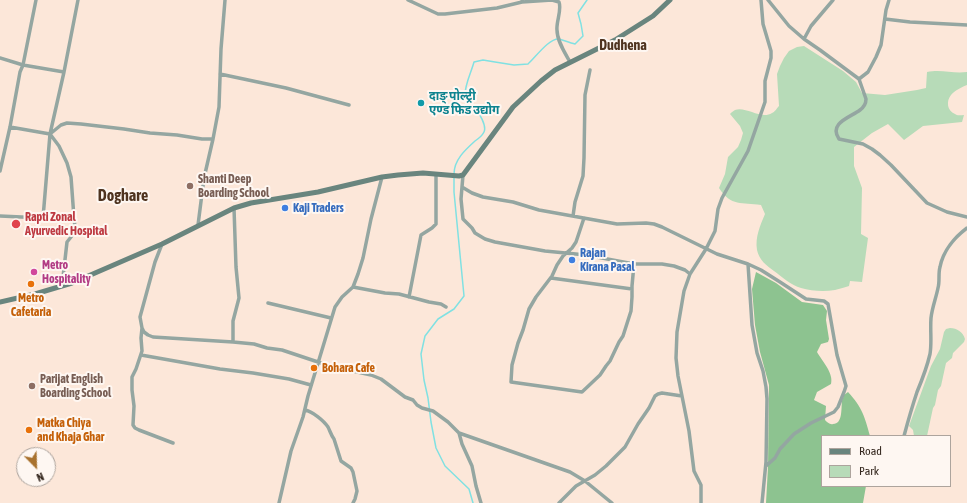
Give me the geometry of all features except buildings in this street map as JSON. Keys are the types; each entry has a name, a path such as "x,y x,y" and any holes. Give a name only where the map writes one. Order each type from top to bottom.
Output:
{"main road":[{"path":"0,302 62,286 162,244 234,208 252,203 318,192 382,177 423,173 461,175 513,107 545,77 570,62 615,40 653,16 670,0"}],"street":[{"path":"0,171 36,0"},
{"path":"43,218 50,134 78,0"},
{"path":"198,225 204,178 219,107 225,0"},
{"path":"408,0 438,14 497,8 522,1 552,0 559,2 560,6 557,30 559,39 570,62"},
{"path":"701,503 701,485 694,471 689,431 678,376 676,332 684,292 690,274 706,249 715,231 718,209 722,198 748,152 765,102 765,82 771,58 771,51 763,24 761,0"},
{"path":"768,0 789,26 804,39 859,79 866,102 860,110 845,118 838,125 836,133 838,139 863,144 872,149 892,165 927,203 947,212 967,217"},
{"path":"804,39 811,26 833,0"},
{"path":"859,79 868,72 876,58 889,0"},
{"path":"885,19 967,26"},
{"path":"0,58 23,65 64,72"},
{"path":"573,216 575,202 583,176 585,95 590,70"},
{"path":"220,74 286,88 349,105"},
{"path":"50,134 61,125 67,123 213,139"},
{"path":"10,127 50,134 67,163 71,177 75,232 67,242 62,286"},
{"path":"409,297 421,235 436,224 439,174"},
{"path":"461,175 463,219 475,233 485,239 545,251 586,255 634,264 662,264 674,266 685,270 690,274"},
{"path":"279,503 291,451 303,417 331,318 335,307 346,292 353,287 358,274 382,177"},
{"path":"462,187 483,197 513,202 539,210 617,224 654,224 681,235 706,249 761,270 806,299 824,301 828,304 837,355 846,386 838,407 834,412 811,423 794,434 780,449 771,463 766,466"},
{"path":"233,342 233,321 239,298 236,267 234,208"},
{"path":"0,216 74,218"},
{"path":"584,218 576,242 567,254 563,256 551,278 536,297 529,309 512,365 511,382 582,392 600,375 610,361 623,336 631,311 634,264"},
{"path":"904,435 911,410 930,356 932,331 931,319 940,282 939,268 942,259 952,242 967,228"},
{"path":"162,244 155,262 140,318 142,328 142,351 132,377 134,406 133,425 139,430 173,442"},
{"path":"748,264 752,325 766,387 766,466 762,503"},
{"path":"551,278 632,289"},
{"path":"353,287 399,294 441,304 446,307"},
{"path":"268,303 331,318"},
{"path":"142,328 144,332 153,337 254,344 282,350 330,366 371,375 381,379 405,397 413,400 422,408 433,411 448,422 459,433 564,470 585,481 612,503"},
{"path":"140,355 289,379 312,385"},
{"path":"559,503 576,486 606,466 625,447 638,424 650,408 655,396 662,393 682,396"},
{"path":"305,410 309,410 313,413 327,427 334,439 341,461 351,468 357,491 353,503"},
{"path":"459,433 462,444 472,466 481,503"}],"green space":[{"path":"804,46 843,71 856,82 862,93 885,95 926,88 927,72 967,72 967,85 958,89 952,94 949,97 948,103 952,113 964,115 962,122 923,126 904,140 888,124 872,133 854,147 854,166 862,188 861,234 868,238 862,282 850,281 849,286 831,291 797,287 766,265 761,260 757,250 758,232 765,214 761,205 733,201 723,194 719,188 725,174 728,157 738,147 743,133 740,126 730,114 739,109 763,115 768,115 774,112 779,106 777,74 780,66 789,51 797,47"},
{"path":"756,272 776,283 802,302 823,305 827,311 826,320 829,339 828,342 821,344 817,352 829,371 831,376 831,384 817,392 814,400 826,406 825,420 831,424 836,423 840,419 842,400 844,395 848,392 862,412 870,435 821,435 821,487 866,487 863,503 766,503 769,385 760,352 755,325 752,289"},
{"path":"953,328 961,332 965,339 953,353 952,358 946,363 941,386 938,390 933,408 927,435 914,435 913,430 909,426 931,366 940,349 946,329"}],"waterway":[{"path":"454,174 454,169 458,160 481,136 485,129 476,109 467,101 465,95 467,83 474,62 483,60 514,65 528,64 547,45 555,40 559,39 575,44 583,36 578,13 587,0"},
{"path":"454,178 464,296 454,309 438,319 425,336 421,354 436,448 445,466 469,489 473,503"}],"place":[{"name":"दाङ् पोल्ट्री एण्ड फिड उद्योग","path":"421,103"},
{"name":"Shanti Deep Boarding School","path":"190,186"},
{"name":"Kaji Traders","path":"285,208"},
{"name":"Rapti Zonal Ayurvedic Hospital","path":"16,224"},
{"name":"Rajan Kirana Pasal","path":"572,260"},
{"name":"Metro Hospitality","path":"34,272"},
{"name":"Metro Cafetaria","path":"31,284"},
{"name":"Bohara Cafe","path":"314,368"},
{"name":"Parijat English Boarding School","path":"32,386"},
{"name":"Matka Chiya and Khaja Ghar","path":"29,430"}],"district":[{"name":"Dudhena","path":"623,46"},
{"name":"Doghare","path":"123,196"}]}
